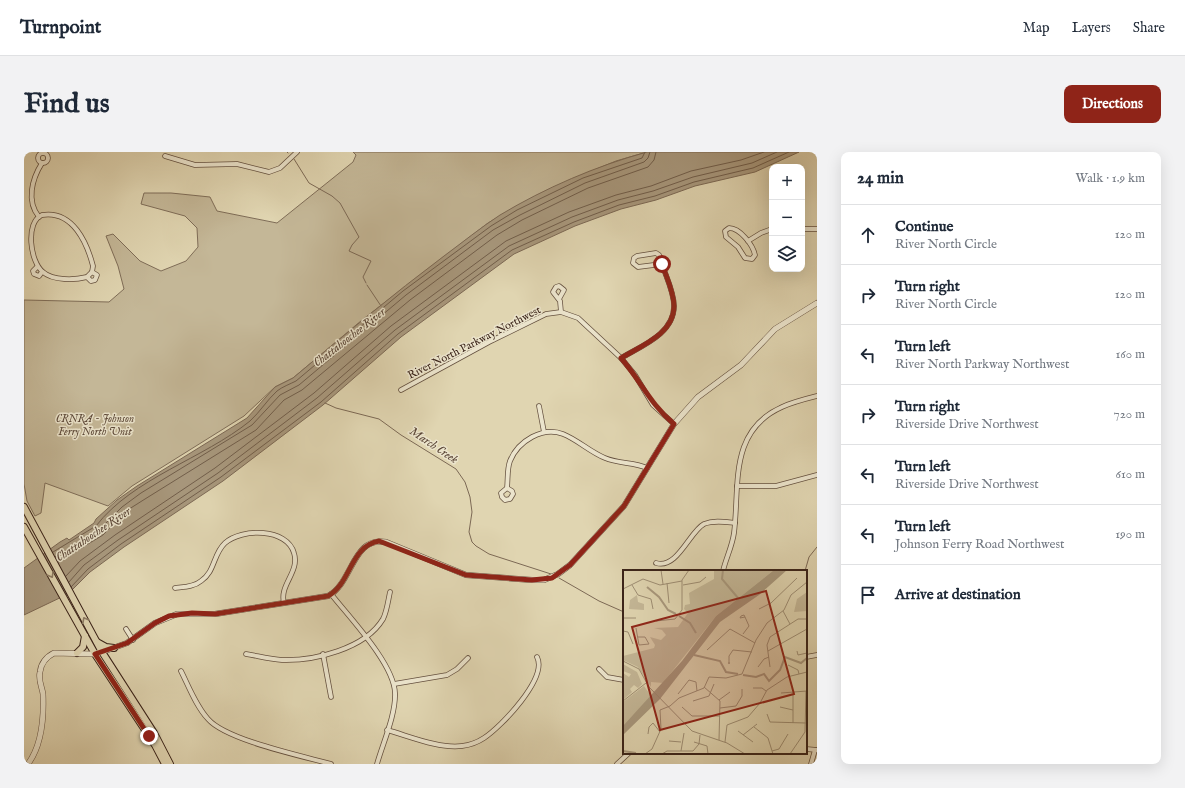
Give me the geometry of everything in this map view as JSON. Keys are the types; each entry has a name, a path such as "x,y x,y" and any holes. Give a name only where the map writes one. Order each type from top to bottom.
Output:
{"main road":[{"path":"24,507 102,652 154,733 170,764"},
{"path":"24,527 95,654 155,745 165,764"},
{"path":"77,653 83,647 85,636"},
{"path":"96,641 105,646 114,648 111,655 110,666"}],"street":[{"path":"39,217 32,207 31,197 32,186 42,163 47,161 48,158 47,154 43,152 38,158 42,163"},
{"path":"165,156 196,165 237,164 269,172 280,168 297,152"},
{"path":"88,277 92,272 92,260 76,228 68,222 50,215 39,217 32,228 32,253 37,266 42,272 57,278 88,277 91,280 96,279 97,275 92,272"},
{"path":"729,228 733,228 748,241 755,255 750,260 745,258 738,247 726,236 725,231 729,228"},
{"path":"805,229 817,229"},
{"path":"748,241 769,230"},
{"path":"621,358 660,334 670,322 674,305 662,264 659,255 656,253 637,256 633,261 634,265 638,267 662,264"},
{"path":"37,266 33,270 34,274 39,276 42,272"},
{"path":"559,299 561,312 578,318 621,358 635,375 653,405 674,424"},
{"path":"28,764 36,749 40,736 43,697 39,676 46,658 54,653 95,654 102,652 133,640 155,623 169,616 192,613 215,614 319,598 331,594 340,585 362,549 372,542 379,541 466,575 532,580 552,578 570,565 624,506 674,424 698,397 741,364 775,329 817,303"},
{"name":"River North Parkway Northwest","path":"401,390 496,338 546,314 561,312"},
{"path":"723,570 731,546 735,523 737,486 741,453 744,444 755,427 770,413 780,407 817,396"},
{"path":"539,406 544,432"},
{"path":"507,488 508,468 514,454 528,439 544,432 561,433 593,452 613,461 647,468"},
{"path":"737,486 776,486 817,474"},
{"path":"656,563 665,562 677,556 685,548 695,531 704,524 715,521 735,523"},
{"path":"175,588 201,582 209,574 216,555 225,543 241,534 256,532 282,539 290,544 294,552 295,565 283,591 284,603"},
{"path":"246,654 269,659 284,660 323,654 347,648 374,629 383,618 390,592"},
{"path":"331,594 387,666 394,684 394,703 377,764"},
{"path":"126,629 133,640"},
{"path":"323,654 331,697"},
{"path":"807,657 817,655"},
{"path":"387,730 448,746 464,746 478,742 492,732 526,696 539,668 537,657"},
{"path":"394,684 447,675 457,669 468,658"},
{"path":"599,669 607,677 623,680"},
{"path":"181,671 204,714 218,729 234,736 331,764"},
{"path":"811,764 816,750"},
{"path":"618,764 628,754"}],"green space":[{"name":"CRNRA - Johnson Ferry North Unit","path":"353,152 647,152 616,161 582,175 515,207 488,223 362,320 293,378 275,387 244,416 132,486 108,506 45,483 41,513 35,516 27,501 24,484 24,300 109,302 124,289 118,266 106,236 113,234 140,261 161,271 186,261 198,247 197,228 185,216 141,204 144,193 171,193 210,197 217,211 277,223 353,162 356,155"}],"water":[{"name":"Chattahoochee River","path":"647,152 799,152 773,164 769,164 769,166 755,172 695,186 656,200 621,209 575,226 514,254 401,337 323,405 223,481 124,547 90,572 68,594 24,615 24,568 60,542 67,538 69,540 94,523 96,519 117,500 137,486 247,418 275,387 293,378 349,331 425,271 500,215 553,187 590,171"}],"waterway":[{"path":"294,159 309,183 332,196 340,203 359,237 349,251 371,261 363,277 366,283"},
{"name":"Chattahoochee River","path":"367,285 381,306"},
{"name":"March Creek","path":"325,403 336,408 379,419 401,435 456,469 465,482 470,497 472,512 469,532 472,542 489,554 551,574"},
{"name":"March Creek","path":"805,570 809,557 817,547"},
{"name":"March Creek","path":"559,578 599,601 623,612"}],"route":[{"path":"149,736 95,654 115,648 133,640 155,623 169,616 192,613 215,614 328,596 340,585 362,549 372,542 379,541 386,542 450,570 466,575 544,580 552,578 565,570 624,506 674,424 663,416 653,405 635,375 621,358 660,334 670,322 673,314 673,297 662,264"}]}
